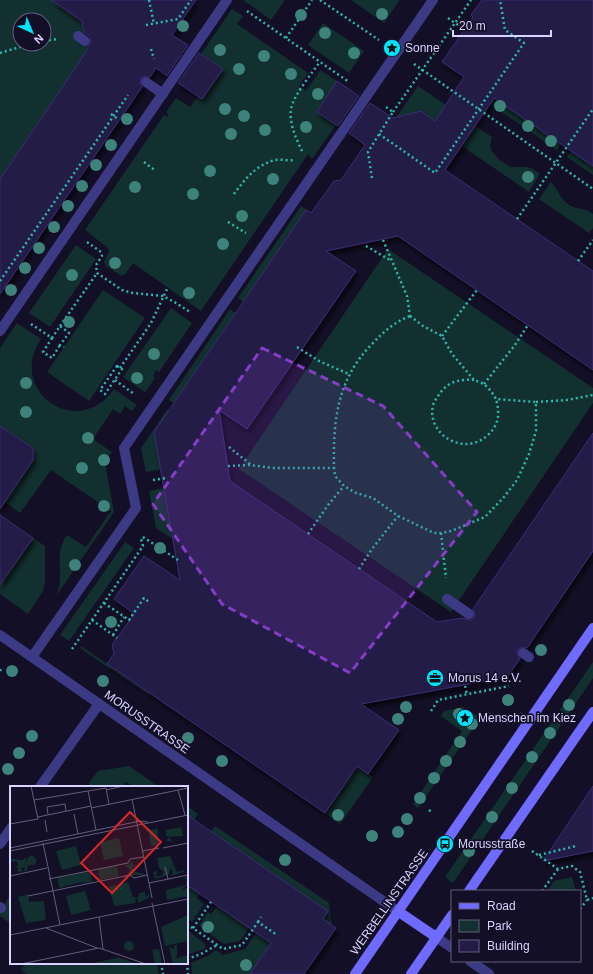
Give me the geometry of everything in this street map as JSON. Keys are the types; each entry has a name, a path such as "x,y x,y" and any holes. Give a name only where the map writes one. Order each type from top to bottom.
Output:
{"street":[{"path":"0,331 227,0"},
{"path":"32,657 136,508 124,448 432,0"},
{"path":"146,82 163,94"},
{"path":"447,599 469,614"},
{"name":"WERBELLINSTRASSE","path":"355,974 593,628"},
{"name":"MORUSSTRASSE","path":"0,635 399,912"},
{"path":"41,786 98,704"},
{"path":"469,890 593,712"},
{"path":"0,844 10,829"},
{"path":"399,912 451,947"},
{"path":"411,974 451,915"},
{"path":"471,962 489,974"}],"path":[{"path":"149,0 154,24"},
{"path":"146,25 178,19 191,0"},
{"path":"286,38 312,0"},
{"path":"320,0 361,28"},
{"path":"468,5 471,0"},
{"path":"378,134 436,173 524,43 505,30 500,0"},
{"path":"246,10 332,70"},
{"path":"393,112 455,23 465,30"},
{"path":"0,53 12,49"},
{"path":"149,65 155,58 151,49"},
{"path":"314,171 304,156 292,127 291,109 320,62"},
{"path":"433,77 593,189"},
{"path":"0,281 131,91"},
{"path":"517,219 593,109"},
{"path":"372,178 368,152 378,134 391,116"},
{"path":"234,194 255,169 276,160 296,160 304,156"},
{"path":"140,160 156,171"},
{"path":"228,222 251,237"},
{"path":"382,240 401,279 407,296 410,316 423,326 442,336 452,354 474,380"},
{"path":"578,261 593,240"},
{"path":"60,326 69,333 52,358 43,352 60,326 97,272 96,265 102,256 101,252 86,241"},
{"path":"366,246 391,260"},
{"path":"97,272 122,290 133,293 163,296 191,313"},
{"path":"120,368 117,366 107,377 100,390 106,394 122,369 120,368 151,323 168,287"},
{"path":"442,336 476,290"},
{"path":"410,316 399,321 385,331 365,350 349,374 338,404 335,420 335,476 344,486 356,493 373,498 398,516 434,533 441,533 465,526 486,516 504,497 517,480 529,454 536,431 536,402"},
{"path":"30,323 52,338"},
{"path":"484,384 515,345 528,325"},
{"path":"60,345 64,347"},
{"path":"297,347 319,361 349,374"},
{"path":"463,379 474,380 484,384 491,391 496,399 499,409 498,417 495,426 482,440 474,444 466,445 456,443 448,439 436,424 433,414 433,405 437,397 453,382 463,379"},
{"path":"115,380 136,395"},
{"path":"496,399 536,402 567,400 593,395"},
{"path":"229,447 250,465"},
{"path":"228,466 250,465 274,468 334,468"},
{"path":"308,534 328,505 344,486"},
{"path":"359,569 398,516"},
{"path":"141,535 178,560"},
{"path":"104,603 129,620 144,598 149,602"},
{"path":"113,635 124,617"},
{"path":"92,620 117,638"},
{"path":"72,649 85,630"},
{"path":"464,681 467,695"},
{"path":"432,711 438,700 508,686"},
{"path":"429,810 433,813"},
{"path":"538,855 576,846"},
{"path":"532,851 558,869"},
{"path":"543,890 558,869 572,866 580,872 587,900"},
{"path":"581,908 587,900 593,898"},
{"path":"193,928 211,902"},
{"path":"188,925 223,949 242,945 261,917"},
{"path":"258,922 277,935"},
{"path":"188,959 218,945"},
{"path":"161,964 162,974"},
{"path":"187,964 188,974"}],"highlighted area":[{"path":"262,348 383,406 477,512 350,673 222,604 153,504"}],"green space":[{"path":"0,0 51,0 82,21 87,51 0,179"},
{"path":"243,0 285,0 271,20"},
{"path":"351,0 398,0 399,1 384,23"},
{"path":"232,9 243,16 237,24 308,73 299,86 306,91 320,70 337,81 317,112 336,125 312,159 308,154 201,311 133,263 122,276 106,266 104,262 109,251 108,248 85,230 164,115 167,117 169,114 166,112 176,98 190,107 198,96 202,99 223,69 201,54"},
{"path":"323,23 364,51 349,73 308,45"},
{"path":"509,78 575,123 557,150 490,104"},
{"path":"418,86 464,117 434,162 395,119"},
{"path":"475,126 492,137 490,146 499,160 511,167 527,167 540,174 529,192 462,146"},
{"path":"586,131 593,136 593,175 567,157"},
{"path":"551,182 563,200 569,205 575,208 587,210 593,214 593,228 589,233 539,199"},
{"path":"301,206 307,210 243,302 238,298"},
{"path":"76,245 96,259 50,327 29,313"},
{"path":"388,249 593,388 593,403 451,612 239,469"},
{"path":"103,290 145,318 89,401 47,372"},
{"path":"171,308 192,323 159,372 156,370 153,376 155,378 145,392 123,377"},
{"path":"230,309 235,313 174,403 169,400"},
{"path":"17,323 41,339 33,358 33,376 39,391 51,403 66,410 82,410 99,404 114,389 137,405 132,411 125,406 120,414 113,409 93,439 112,452 109,456 104,458 114,512 56,596 60,581 60,550 67,535 86,547 111,511 51,470 20,513 5,502 34,458 33,448 0,426 0,348"},
{"path":"167,410 177,417 164,469 146,472 141,448"},
{"path":"164,488 174,540 156,528 149,491"},
{"path":"33,538 45,546 45,582 43,591 28,614 0,594 0,585 8,574 2,570 24,551"},
{"path":"125,542 134,548 69,641 60,635"},
{"path":"81,646 149,693 148,695 80,648"},
{"path":"593,662 593,678 453,883 445,877"},
{"path":"463,707 480,718 418,808 413,804 462,731 441,716 444,711"},
{"path":"129,766 158,786 132,786 126,782 123,786 91,786 88,784 98,771"},
{"path":"357,766 373,777 340,824 325,813"},
{"path":"188,807 198,814 194,820 188,816"},
{"path":"215,826 329,903 332,926 211,832"},
{"path":"572,877 576,890 548,890 554,881"},
{"path":"188,886 200,894 197,898 204,904 192,922 188,919"},
{"path":"10,895 10,923 0,916 0,910"},
{"path":"217,906 242,923 251,910 258,915 240,941 224,944 199,926 208,912 211,914"},
{"path":"258,930 273,940 250,974 192,974 191,963 209,955 216,950 223,955 245,949"},
{"path":"188,931 204,943 206,947 188,955"},
{"path":"25,964 152,964 157,965 159,974 27,974 21,970"}],"building":[{"path":"51,0 196,0 172,35 188,45 167,76 156,68 150,77 146,76 141,78 140,82 142,87 0,294 0,179 64,85 91,42 91,38 84,32 82,21"},
{"path":"482,0 593,0 593,166 494,98 445,170 593,271 593,370 398,236 326,251 356,271 247,429 219,410 230,481 437,622 463,618 472,620 475,615 473,609 593,433 593,551 527,648 523,647 518,649 517,653 520,659 507,677 361,704 399,730 368,774 357,766 325,813 107,664 114,654 112,645 134,614 114,599 144,556 180,580 154,432 306,210 311,213 334,181 341,180 365,145 349,133 370,103 393,118 421,111 435,121 464,77 442,62 473,17 471,15"},
{"path":"199,53 223,69 202,99 178,83"},
{"path":"337,81 359,96 338,126 317,112"},
{"path":"0,426 33,448 33,460 0,509"},
{"path":"0,515 33,538 0,585"},
{"path":"593,786 593,851 543,861"},
{"path":"188,816 328,911 323,919 336,928 304,974 250,974 271,943 188,886"}],"place":[{"name":"Sonne","path":"392,48"},
{"name":"Morus 14 e.V.","path":"435,678"},
{"name":"Menschen im Kiez","path":"465,718"},
{"name":"Morusstraße","path":"445,844"}]}
